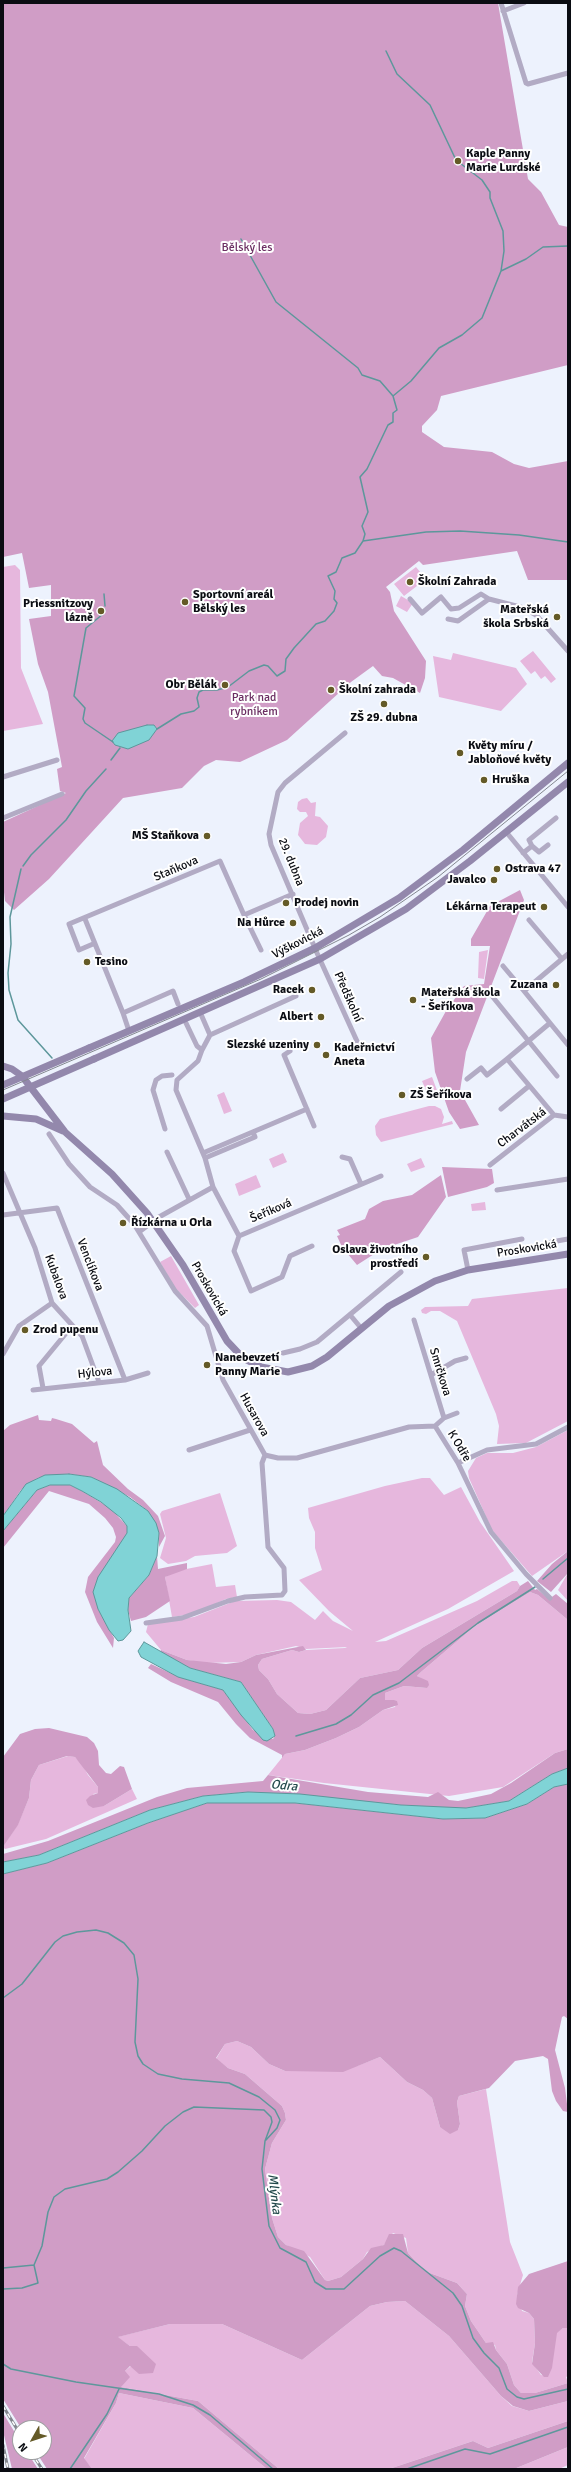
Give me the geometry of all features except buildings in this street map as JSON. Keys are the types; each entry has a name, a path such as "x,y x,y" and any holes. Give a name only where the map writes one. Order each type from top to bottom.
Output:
{"street":[{"path":"501,3 526,83 528,84 568,73"},
{"path":"503,11 524,3"},
{"path":"410,599 422,613 441,597 451,609 459,608 481,594 489,599 530,611 568,652"},
{"path":"448,619 458,620 489,599"},
{"name":"29. dubna","path":"317,953 271,844 269,834 278,792 285,783 345,733"},
{"path":"3,777 57,760"},
{"name":"Výškovická","path":"3,1085 244,982 317,953 430,877 568,763"},
{"name":"Výškovická","path":"3,1099 200,1012 406,909 507,833 568,782"},
{"path":"3,818 62,794"},
{"path":"548,845 539,852 532,846 529,840 556,818"},
{"path":"507,833 568,907"},
{"path":"523,853 532,846"},
{"name":"Staňkova","path":"94,944 79,950 69,924 85,919 220,861 261,950"},
{"path":"244,915 293,894"},
{"path":"85,919 129,1031"},
{"path":"529,920 562,959"},
{"name":"Předškolní","path":"317,953 361,1050"},
{"path":"524,991 568,954"},
{"path":"502,966 568,1045"},
{"path":"123,1013 172,991 178,1004"},
{"path":"200,1012 210,1035 296,996"},
{"path":"492,996 557,1076"},
{"path":"186,1023 197,1046 202,1050"},
{"path":"467,1079 481,1068 487,1075 550,1024"},
{"name":"Šeříková","path":"210,1035 198,1061 177,1080 176,1090 204,1156 213,1187 239,1236 381,1176"},
{"path":"290,1052 284,1055 314,1126"},
{"path":"507,1059 554,1115"},
{"path":"3,1066 12,1069 22,1076 65,1132"},
{"path":"165,1129 153,1090 156,1080 162,1076 172,1075"},
{"path":"501,1109 529,1086"},
{"path":"204,1156 253,1132 307,1109"},
{"name":"Charvátská","path":"490,1165 554,1115 568,1117"},
{"path":"3,1116 36,1119 65,1132"},
{"name":"Proskovická","path":"65,1132 112,1174 154,1221 183,1265 227,1341 238,1354 252,1364 282,1372 307,1368 327,1357 389,1306 416,1290 468,1270 568,1254"},
{"name":"Husarova","path":"49,1134 69,1164 90,1187 117,1205 139,1232 175,1291 207,1326 223,1380 265,1455 262,1463 268,1547 284,1568 285,1590 282,1595 245,1597 228,1600 182,1618 146,1623"},
{"path":"167,1152 189,1199"},
{"path":"342,1157 350,1159 362,1184"},
{"name":"Kubalova","path":"3,1174 35,1248 52,1303 82,1336 99,1382"},
{"path":"497,1190 568,1179"},
{"path":"139,1232 189,1199 213,1187"},
{"name":"Venclíkova","path":"3,1215 57,1208 125,1380"},
{"path":"239,1236 234,1251 251,1291 282,1277 290,1256 312,1246"},
{"path":"468,1270 464,1250 522,1239"},
{"name":"Proskovická","path":"551,1242 568,1239"},
{"path":"283,1353 300,1349 317,1342 351,1316 401,1272"},
{"path":"3,1354 19,1326 52,1303"},
{"path":"351,1316 361,1328"},
{"name":"Smrčkova","path":"414,1320 444,1418"},
{"path":"43,1388 38,1366 72,1326"},
{"path":"431,1375 455,1361 466,1358"},
{"name":"Hýlova","path":"33,1390 125,1380 148,1373"},
{"path":"435,1426 444,1418 457,1413"},
{"name":"K Odře","path":"265,1455 278,1458 297,1458 409,1427 435,1426 458,1463 491,1532 526,1574 550,1598"},
{"path":"458,1463 487,1450 536,1444 568,1427"},
{"path":"189,1450 250,1430"}],"shaded area":[{"path":"15,565 20,570 21,668 43,724 3,731 3,567"},
{"name":"Školní Zahrada","path":"416,567 426,579 404,596 394,584"},
{"path":"401,596 413,603 407,612 396,606"},
{"path":"533,651 556,679 551,683 545,676 541,679 535,671 531,674 520,661"},
{"path":"453,653 516,668 527,684 501,711 439,697 433,656 451,660"},
{"path":"307,798 311,803 316,802 315,816 320,817 328,826 326,837 317,845 305,844 298,835 300,823 308,816 306,812 300,812 297,809 298,802"},
{"path":"488,950 484,979 478,978 479,952"},
{"path":"432,1077 438,1093 429,1097 422,1081"},
{"path":"224,1092 232,1111 224,1114 217,1095"},
{"path":"429,1106 435,1106 441,1109 444,1117 442,1124 452,1121 453,1124 381,1142 376,1135 375,1126 380,1119"},
{"path":"283,1153 287,1162 273,1168 269,1159"},
{"path":"421,1158 425,1167 411,1172 407,1164"},
{"path":"256,1175 261,1187 239,1196 235,1184"},
{"path":"485,1202 486,1210 472,1211 471,1204"},
{"path":"171,1256 199,1305 195,1308 175,1288 160,1262"},
{"path":"568,1288 568,1421 526,1443 497,1444 499,1426 496,1414 457,1321 440,1311 431,1311 426,1314 422,1313 421,1310 425,1307 468,1306 472,1299"},
{"path":"568,1430 568,1551 532,1576 492,1530 469,1478 468,1471 476,1458 487,1453 513,1453 536,1447"},
{"path":"422,1478 430,1478 444,1495 461,1487 480,1522 514,1571 448,1609 375,1642 386,1641 477,1601 512,1581 517,1581 520,1586 517,1591 422,1648 398,1670 360,1678 326,1710 310,1714 298,1713 277,1694 268,1679 259,1670 258,1665 262,1659 292,1650 299,1652 306,1650 347,1647 306,1649 296,1646 256,1655 241,1662 205,1663 187,1660 161,1650 146,1632 148,1624 194,1617 235,1601 277,1600 291,1602 315,1620 323,1611 333,1621 353,1631 329,1611 299,1580 322,1570 315,1548 315,1532 309,1518 308,1508 385,1486"},
{"path":"220,1493 237,1546 227,1553 195,1556 186,1561 168,1564 160,1558 166,1538 160,1514 162,1511"},
{"path":"212,1564 216,1587 235,1585 237,1597 226,1599 192,1614 172,1617 165,1577 176,1571"},
{"path":"568,1573 568,1601 558,1590"},
{"path":"530,1592 538,1595 568,1620 568,1749 555,1753 503,1787 449,1796 324,1783 268,1775 285,1754 305,1750 336,1738 359,1727 383,1710 395,1707 397,1701 385,1700 385,1693 404,1686 427,1688 428,1682 417,1676 421,1672 475,1626"},
{"path":"68,1756 75,1757 82,1764 88,1775 98,1787 98,1793 93,1794 104,1806 132,1789 137,1799 46,1839 5,1849 3,1847 18,1824 29,1798 31,1780 39,1765"},
{"path":"237,2041 251,2047 269,2064 285,2071 357,2066 380,2057 407,2082 423,2090 432,2098 440,2127 458,2130 460,2124 457,2102 459,2096 486,2089 510,2242 523,2275 517,2295 522,2311 529,2313 534,2319 535,2343 532,2362 541,2375 548,2376 556,2333 563,2328 568,2328 568,2376 566,2377 568,2383 535,2393 521,2393 514,2385 507,2364 496,2350 495,2345 486,2343 471,2321 465,2306 467,2294 457,2283 427,2272 420,2266 408,2253 406,2238 393,2233 384,2245 367,2252 363,2259 341,2277 328,2281 325,2280 310,2257 286,2245 278,2237 272,2218 265,2169 272,2143 286,2120 285,2113 282,2106 245,2074 228,2068 216,2059 225,2044"},
{"path":"405,2301 449,2336 501,2396 512,2406 529,2411 568,2401 568,2421 488,2448 473,2441 389,2469 279,2469 198,2401 121,2387 125,2371 131,2366 130,2346 117,2337 170,2324 222,2324 302,2360 370,2306 387,2302"},
{"path":"119,2393 193,2408 267,2469 92,2469 84,2459 116,2403"},
{"path":"568,2447 568,2465 559,2469 514,2469"}],"green space":[{"name":"Bělský les","path":"3,3 498,3 528,179 541,192 559,225 568,227 568,365 441,396 437,410 422,426 422,432 444,447 492,452 514,464 529,468 568,461 568,580 528,580 517,551 423,565 419,561 386,587 390,592 394,611 426,661 425,678 420,693 393,678 382,676 373,666 351,682 287,740 240,762 216,760 204,766 182,788 123,798 49,879 14,910 5,901 3,883 3,822 66,793 60,791 57,769 62,767 48,692 38,664 29,619 51,616 51,585 29,588 22,553 3,557"},
{"path":"520,890 524,900 466,1052 460,1091 479,1125 460,1129 449,1112 435,1072 431,1038 446,1011 464,986 484,984 490,946 471,946 471,939 490,906"},
{"path":"442,1167 492,1169 494,1183 487,1187 448,1197"},
{"path":"441,1175 446,1197 418,1237 382,1249 357,1265 342,1247 337,1236 340,1235 337,1230 365,1219 369,1209 383,1201 412,1195"},
{"path":"38,1415 39,1420 51,1421 52,1418 72,1424 94,1443 97,1441 103,1465 128,1489 143,1500 158,1516 165,1536 159,1547 159,1533 148,1511 130,1497 91,1477 69,1474 38,1478 21,1490 3,1516 3,1431 10,1425"},
{"path":"50,1485 70,1485 82,1491 110,1508 127,1526 127,1533 118,1549 98,1609 114,1638 113,1648 97,1622 85,1592 88,1577 115,1542 116,1537 113,1528 105,1518 89,1504 49,1491 3,1548 3,1531 37,1490"},
{"path":"568,1551 568,1573 551,1592 537,1581 552,1564"},
{"path":"157,1556 158,1569 187,1563 187,1569 165,1577 170,1601 146,1617 131,1621 128,1610 129,1598 149,1575"},
{"path":"528,1581 535,1590 537,1589 549,1599 556,1594 568,1604 568,1620 538,1595 530,1592 475,1626 421,1672 417,1676 428,1681 429,1685 427,1688 404,1686 385,1693 385,1700 397,1701 398,1705 383,1710 359,1727 336,1738 305,1750 285,1754 282,1758 282,1755 250,1738 218,1702 171,1682 148,1668 151,1664 179,1677 223,1690 253,1730 273,1739 275,1736 273,1729 241,1682 190,1668 160,1652 161,1650 187,1660 226,1664 241,1662 256,1655 303,1646 306,1650 299,1652 292,1650 262,1659 258,1665 259,1670 268,1679 277,1694 298,1713 310,1714 326,1710 360,1678 398,1670 422,1648 517,1591 520,1586"},
{"path":"49,1728 87,1737 94,1743 98,1751 99,1765 106,1773 111,1774 120,1766 124,1767 132,1789 104,1806 93,1808 88,1805 86,1800 90,1796 98,1793 98,1787 75,1757 67,1756 39,1765 31,1780 29,1798 18,1825 3,1847 3,1757 20,1734 35,1729"},
{"path":"568,1749 568,1768 552,1774 509,1801 466,1808 436,1808 248,1792 203,1796 150,1810 39,1855 3,1862 3,1854 48,1841 157,1797 187,1788 263,1781 268,1775 368,1792 428,1797 438,1792 449,1800 458,1801 491,1794 511,1783 555,1753"},
{"path":"568,1784 568,2019 564,2016 562,2017 555,2050 565,2088 568,2112 563,2111 556,2101 552,2091 548,2059 543,2056 515,2061 489,2088 459,2096 457,2102 460,2124 458,2130 450,2134 440,2127 432,2098 423,2090 407,2082 380,2057 343,2072 285,2071 269,2064 251,2047 237,2041 225,2044 216,2058 228,2068 245,2074 282,2106 285,2113 286,2120 272,2143 265,2169 272,2218 278,2237 286,2245 304,2251 325,2280 328,2281 341,2277 363,2259 371,2248 384,2245 389,2234 403,2234 408,2253 420,2266 427,2272 457,2283 467,2294 465,2306 471,2321 486,2343 493,2342 496,2350 507,2364 514,2385 521,2393 535,2393 568,2383 568,2401 529,2411 513,2406 501,2396 449,2336 405,2301 387,2302 370,2306 302,2360 222,2324 170,2324 118,2337 130,2346 137,2346 156,2364 153,2373 139,2374 130,2366 125,2371 130,2377 121,2387 198,2401 279,2469 267,2469 193,2408 119,2393 116,2403 84,2458 92,2469 47,2469 41,2460 52,2460 52,2420 16,2420 3,2399 3,1874 47,1863 148,1823 207,1803 295,1803 443,1819 485,1818 527,1804 554,1787"},
{"path":"568,2261 568,2328 563,2328 557,2333 552,2368 548,2377 544,2377 532,2364 535,2343 534,2319 529,2313 518,2308 516,2304 518,2287 529,2274"},
{"path":"3,2413 12,2428 12,2460 32,2460 38,2469 12,2469 3,2431"},
{"path":"568,2421 568,2447 514,2469 389,2469 473,2441 488,2448"}],"water":[{"path":"147,725 154,725 157,729 149,740 128,749 115,745 112,741 118,733"},
{"path":"69,1474 91,1477 117,1489 148,1511 156,1523 159,1533 157,1556 149,1575 129,1598 128,1610 131,1631 123,1640 118,1641 109,1630 98,1609 93,1592 98,1577 127,1533 127,1526 121,1518 101,1502 70,1485 50,1485 37,1490 3,1531 3,1516 26,1484 45,1475"},
{"path":"144,1642 190,1668 241,1682 273,1729 275,1736 267,1741 263,1740 241,1715 223,1690 178,1677 141,1657 138,1651"},
{"path":"568,1768 568,1784 554,1787 527,1804 485,1818 443,1819 295,1803 207,1803 148,1823 47,1863 3,1874 3,1862 39,1855 150,1810 203,1796 248,1792 300,1794 401,1805 466,1808 509,1801 552,1774"}],"waterway":[{"path":"386,51 397,74 430,105 456,160 482,180 490,192 490,198 503,231 504,251 501,271"},
{"path":"157,729 181,714 194,711 199,707 197,698 199,692 203,690 217,690 228,687 249,671 264,665 268,666 277,676 285,671 286,659 294,648 316,624 325,621 334,611 337,603 334,599 335,591 328,576 336,572 342,558 355,553 363,541 365,534 362,526 368,512 360,477 367,469 388,425 393,422 393,413 397,410 393,396 380,381 362,375 358,368 276,302 241,239"},
{"path":"393,396 411,381 439,348 462,335 482,318 501,271 526,259 543,247 568,246"},
{"path":"363,541 426,532 460,531 519,535 568,542"},
{"path":"104,594 105,606"},
{"path":"105,610 103,614 86,628 74,696 85,708 83,719 85,723 113,742"},
{"path":"111,760 120,748"},
{"path":"23,866 31,855 66,820 86,791 106,769"},
{"path":"21,869 10,917 11,944 8,973 9,990 18,1020 52,1058"},
{"path":"543,1579 568,1558"},
{"path":"296,1736 336,1724 351,1715 373,1695 399,1683 478,1623 535,1587"},
{"path":"3,1998 22,1984 55,1942 63,1936 77,1932 96,1930 108,1933 124,1943 134,1955 138,1979 135,2042 138,2056 143,2064 158,2074 182,2079 229,2083 259,2097 275,2110 280,2120 277,2128 266,2140"},
{"name":"Mlýnka","path":"3,2289 22,2288 38,2283 34,2265 42,2246 48,2212 54,2197 65,2189 107,2179 118,2172 142,2151 165,2126 183,2112 194,2107 264,2110 271,2117 272,2122 265,2141 262,2169 269,2226 280,2248 306,2262 315,2282 326,2289 344,2289 380,2256 394,2248 401,2251 453,2293 462,2306 473,2338 484,2353 499,2368 507,2389 517,2397 524,2399 568,2389"},
{"path":"3,2268 34,2265"},
{"path":"3,2364 11,2369 76,2382 159,2394 193,2405 210,2415 273,2469"},
{"path":"70,2469 107,2414 119,2389"},
{"path":"407,2469 465,2449 490,2454 568,2427"}],"tram line":[{"path":"3,1090 261,979 349,935 380,917 438,877 568,771"}],"railway":[{"path":"3,2406 12,2421"},
{"path":"3,2445 8,2469"},
{"path":"36,2460 42,2469"}],"place":[{"name":"Kaple Panny Marie Lurdské","path":"458,161"},
{"name":"Školní Zahrada","path":"410,582"},
{"name":"Sportovní areál Bělský les","path":"185,602"},
{"name":"Priessnitzovy lázně","path":"101,611"},
{"name":"Mateřská škola Srbská","path":"557,617"},
{"name":"Obr Bělák","path":"225,685"},
{"name":"Školní zahrada","path":"331,690"},
{"name":"ZŠ 29. dubna","path":"384,704"},
{"name":"Květy míru / Jabloňové květy","path":"460,753"},
{"name":"Hruška","path":"484,780"},
{"name":"MŠ Staňkova","path":"207,836"},
{"name":"Ostrava 47","path":"497,869"},
{"name":"Javalco","path":"494,880"},
{"name":"Prodej novin","path":"286,903"},
{"name":"Lékárna Terapeut","path":"544,907"},
{"name":"Na Hůrce","path":"293,923"},
{"name":"Tesino","path":"87,962"},
{"name":"Zuzana","path":"556,985"},
{"name":"Racek","path":"312,990"},
{"name":"Mateřská škola - Šeříkova","path":"413,1000"},
{"name":"Albert","path":"321,1017"},
{"name":"Slezské uzeniny","path":"317,1045"},
{"name":"Kadeřnictví Aneta","path":"326,1055"},
{"name":"ZŠ Šeříkova","path":"402,1095"},
{"name":"Řízkárna u Orla","path":"123,1223"},
{"name":"Oslava životního prostředí","path":"426,1257"},
{"name":"Zrod pupenu","path":"25,1330"},
{"name":"Nanebevzetí Panny Marie","path":"207,1365"}],"park label":[{"name":"Park nad rybníkem","path":"254,705"}],"water label":[{"name":"Odra","path":"284,1786"}]}
